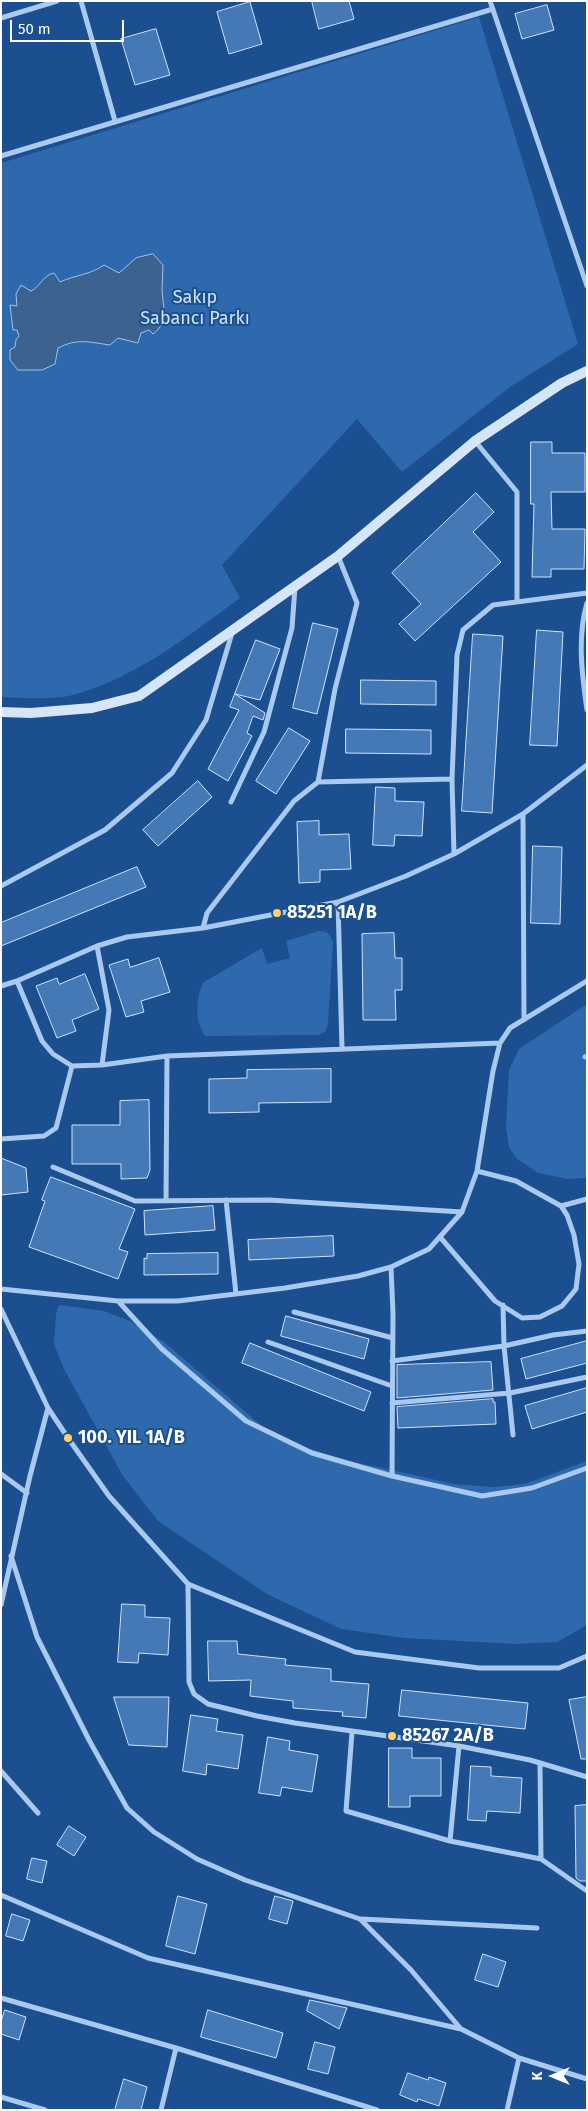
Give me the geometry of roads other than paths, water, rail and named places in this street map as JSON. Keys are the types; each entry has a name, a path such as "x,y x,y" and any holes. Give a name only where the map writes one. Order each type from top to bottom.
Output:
{"street":[{"path":"1,18 57,1"},
{"path":"81,1 115,121"},
{"path":"490,1 587,286"},
{"path":"1,156 493,9"},
{"path":"1,712 31,713 92,708 139,696 338,556 475,441 522,409 587,371"},
{"path":"475,441 517,492 517,600"},
{"path":"318,782 335,689 357,603 338,556"},
{"path":"231,802 264,732 292,628 295,586"},
{"path":"454,854 452,779 457,655 463,630 493,605 517,600 587,593"},
{"path":"587,603 581,663 587,710"},
{"path":"1,886 105,830 172,773 206,720 232,632"},
{"path":"1,986 17,981 97,946 127,937 203,928 338,902 406,876 454,854 524,814 587,765"},
{"path":"203,928 207,913 294,801 318,782 452,779"},
{"path":"524,814 524,1020"},
{"path":"338,902 342,1049"},
{"path":"97,946 109,1010 102,1065"},
{"path":"17,981 42,1041 53,1054 72,1066 102,1065 167,1056 500,1043"},
{"path":"1,1289 118,1301 178,1301 358,1276 390,1267 429,1249 462,1212 477,1170 493,1071 500,1043 510,1028 587,982"},
{"path":"166,1201 167,1056"},
{"path":"1,1138 44,1136 56,1128 72,1066"},
{"path":"53,1167 135,1201 270,1200 462,1212"},
{"path":"440,1237 495,1301 522,1318 540,1317 562,1306 576,1288 579,1264 574,1235 567,1215 561,1206 516,1181 477,1170"},
{"path":"561,1206 587,1199"},
{"path":"226,1200 236,1294"},
{"path":"390,1267 393,1338 392,1476"},
{"path":"118,1301 162,1349 246,1421 312,1453 392,1476 482,1496 532,1488 587,1468"},
{"path":"502,1305 513,1435"},
{"path":"1,1309 48,1408 109,1496 188,1584 355,1652 479,1668 559,1668 587,1656"},
{"path":"294,1312 393,1338"},
{"path":"392,1360 504,1346 553,1335 587,1331"},
{"path":"268,1342 392,1386"},
{"path":"392,1403 510,1393 587,1377"},
{"path":"1,1604 48,1408"},
{"path":"1,1474 27,1494"},
{"path":"11,1556 37,1637 89,1740 126,1808 154,1832 197,1859 245,1880 360,1919 536,1928"},
{"path":"188,1584 189,1682 194,1694 208,1704 257,1716 352,1732 362,1731 459,1746 540,1763 587,1777"},
{"path":"352,1732 346,1811 450,1841 541,1859 587,1891"},
{"path":"450,1841 459,1746"},
{"path":"540,1763 541,1859"},
{"path":"1,1771 38,1813"},
{"path":"1,1895 148,1958 461,2029 519,2058 587,2079"},
{"path":"360,1919 411,1970 461,2029"},
{"path":"1,1998 176,2048 377,2110"},
{"path":"161,2110 176,2048"},
{"path":"507,2110 519,2058"},
{"path":"1,2097 46,2110"}],"place":[{"name":"85251 1A/B","path":"277,913"},
{"name":"100. YIL 1A/B","path":"68,1438"},
{"name":"85267 2A/B","path":"392,1736"}],"park label":[{"name":"Sakıp Sabancı Parkı","path":"195,308"}]}
